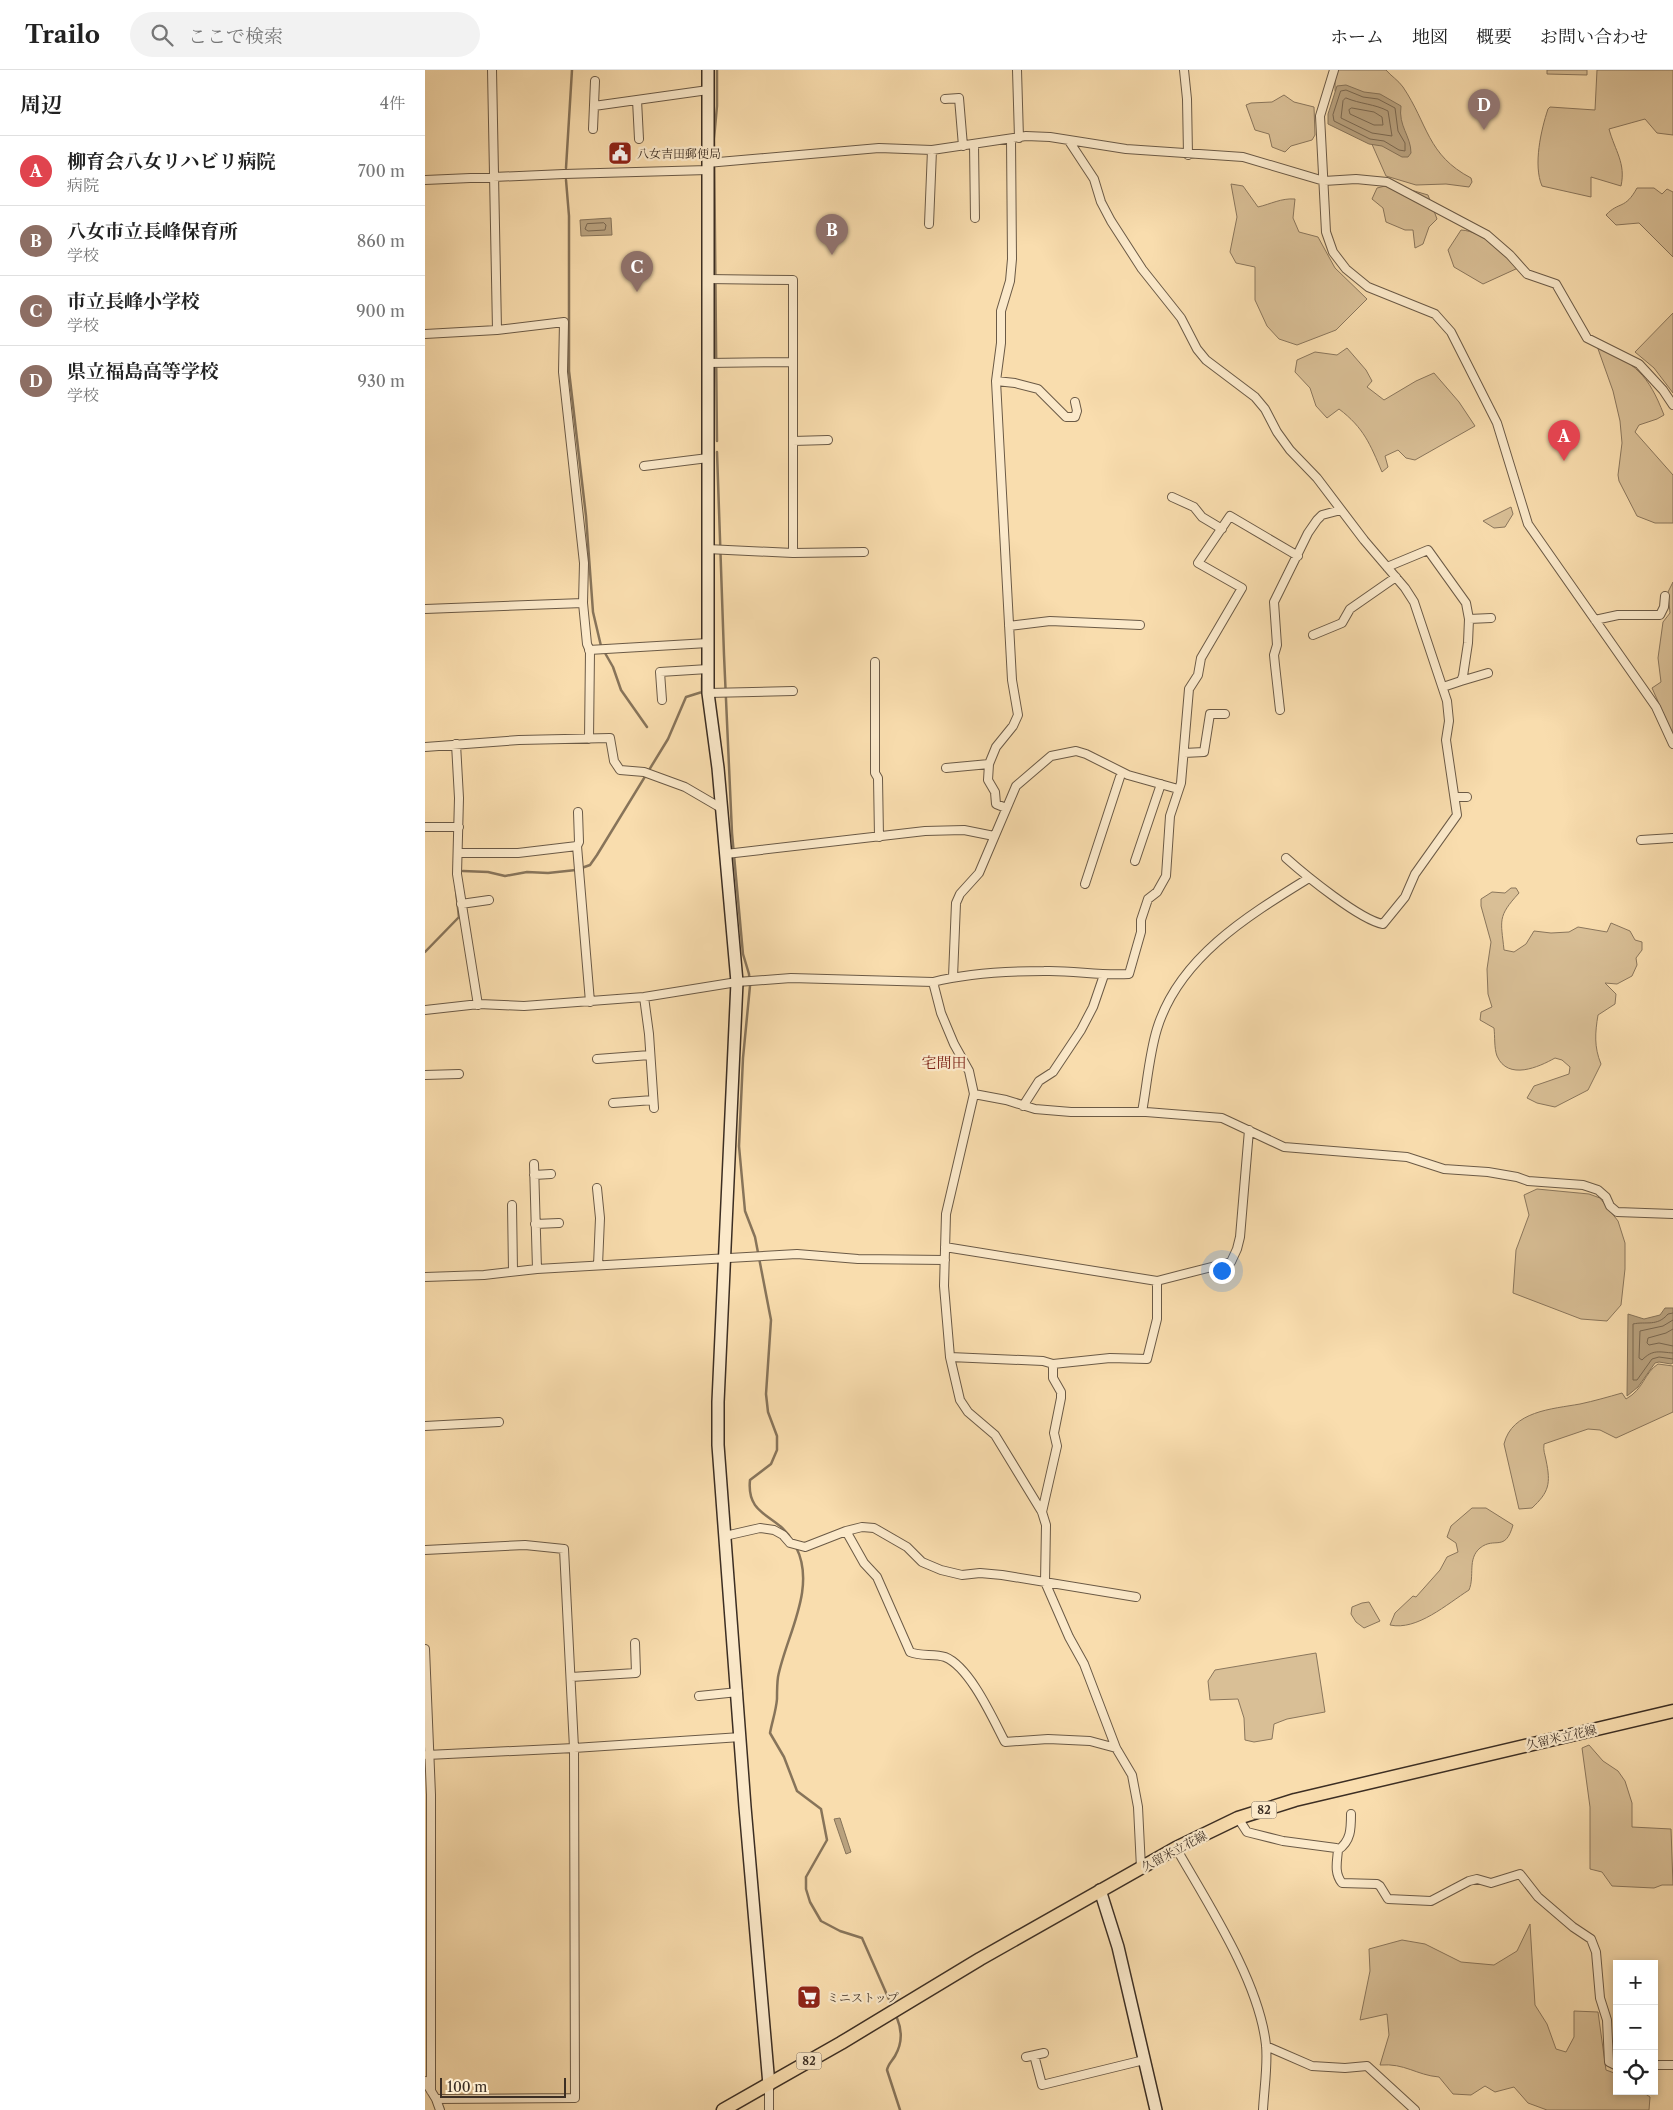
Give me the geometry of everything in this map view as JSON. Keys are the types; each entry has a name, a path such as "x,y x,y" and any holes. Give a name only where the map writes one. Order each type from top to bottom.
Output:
{"main road":[{"name":"久留米立花線","path":"723,2110 769,2085 1100,1890 1177,1848 1238,1818 1295,1800 1673,1711"}],"street":[{"path":"492,70 497,330"},
{"path":"707,70 708,693 718,768 740,982 718,1402 720,1481 769,2085 769,2110"},
{"path":"1006,808 996,804 995,792 988,780 989,764 996,747 1013,726 1017,715 1012,680 996,381 1001,343 1001,311 1010,281 1012,259 1017,70"},
{"path":"1184,70 1187,99 1187,155"},
{"path":"1334,70 1320,116 1326,232 1333,252 1346,269 1368,287 1435,314 1451,332 1497,423 1528,524 1656,707 1673,744"},
{"path":"593,130 595,81"},
{"path":"594,106 707,90"},
{"path":"945,99 959,98 963,146"},
{"path":"637,100 639,139"},
{"path":"425,180 707,167 870,148 932,150 1015,138 1050,137 1187,155 1243,158 1324,181 1356,180 1387,182 1487,235 1511,255 1527,274 1556,284 1587,338 1639,364 1663,390 1673,405"},
{"path":"1069,141 1094,179 1101,202 1111,221 1142,269 1181,318 1197,349 1206,360 1255,397 1265,409 1277,432 1290,450 1318,480 1414,602 1443,687 1449,721 1446,740 1457,815 1415,874 1405,896 1383,924 1369,919 1309,878 1286,858"},
{"path":"974,144 975,218"},
{"path":"929,224 932,150"},
{"path":"707,279 793,280 793,553"},
{"path":"425,334 497,330 563,322 563,372 584,563 583,603 589,650 589,739"},
{"path":"707,363 793,362"},
{"path":"996,381 1015,383 1038,389 1066,417 1075,417 1077,411 1075,402"},
{"path":"793,441 828,440"},
{"path":"644,466 707,458"},
{"path":"1173,497 1194,508 1202,517 1222,529"},
{"path":"1280,710 1275,665 1277,644 1274,602 1308,533 1322,515 1341,510"},
{"path":"425,1010 478,1004 524,1006 590,1002 643,997 740,982 791,978 933,982 953,977 1045,970 1104,976 1129,974 1141,932 1141,920 1148,899 1157,892 1166,876 1170,816 1181,783 1189,690 1198,675 1201,658 1242,588 1199,563 1230,516 1297,556"},
{"path":"707,550 793,553 864,552"},
{"path":"1387,567 1428,550 1466,603 1469,619 1468,643 1461,681"},
{"path":"1313,635 1342,622 1350,609 1396,577"},
{"path":"1595,620 1618,615 1660,615 1664,607 1665,596"},
{"path":"425,609 583,603"},
{"path":"1469,619 1491,618"},
{"path":"1009,626 1050,621 1140,625"},
{"path":"589,650 708,643"},
{"path":"875,662 875,773 878,778 879,837"},
{"path":"662,700 660,672 709,669"},
{"path":"1443,687 1488,673"},
{"path":"708,693 793,691"},
{"path":"1184,753 1203,752 1210,714 1225,714"},
{"path":"425,747 610,738 615,761 620,770 644,772 685,787 721,808"},
{"path":"456,744 459,827 457,874 478,1004"},
{"path":"953,977 956,903 960,894 979,873 1016,786 1036,768 1051,756 1076,751 1128,774 1178,789"},
{"path":"946,768 989,764"},
{"path":"1085,884 1120,777"},
{"path":"1135,861 1161,784"},
{"path":"1455,797 1467,796"},
{"path":"578,812 579,842 577,846 590,1002"},
{"path":"425,826 459,827"},
{"path":"726,854 925,831 964,830 994,836"},
{"path":"1641,840 1673,838"},
{"path":"458,853 518,854 577,846"},
{"path":"1142,1112 1157,1029 1173,993 1219,938 1260,908 1309,878"},
{"path":"461,904 489,900"},
{"path":"1023,1106 1039,1081 1053,1072 1081,1030 1093,1007 1104,976"},
{"path":"933,982 941,1013 954,1044 969,1071 974,1094 946,1214 944,1286 950,1357 960,1400 967,1412 995,1435 1041,1512 1046,1525 1045,1582 1047,1598 1085,1664 1116,1748 1132,1775 1138,1807 1141,1868"},
{"path":"619,1106 654,1104 643,997"},
{"path":"597,1059 650,1055"},
{"path":"425,1075 459,1074"},
{"path":"974,1094 1006,1100 1023,1106 1071,1112 1142,1112 1222,1118 1284,1147 1407,1157 1444,1169 1497,1174 1528,1181 1583,1185 1597,1190 1606,1197 1610,1206 1617,1212 1673,1214"},
{"path":"945,1247 1157,1281 1231,1262 1237,1250 1240,1237 1249,1130"},
{"path":"533,1164 537,1268"},
{"path":"534,1175 551,1174"},
{"path":"597,1188 600,1218 598,1265"},
{"path":"512,1205 513,1271"},
{"path":"535,1224 559,1223"},
{"path":"425,1277 484,1274 537,1268 797,1254 858,1259 945,1260"},
{"path":"950,1357 1043,1361 1053,1364 1110,1358 1147,1359 1157,1319 1157,1281"},
{"path":"1041,1512 1057,1446 1054,1433 1061,1398 1061,1392 1053,1378 1053,1364"},
{"path":"425,1426 499,1422"},
{"path":"725,1536 760,1528 774,1530 790,1542 805,1547 846,1531 862,1527 874,1528 907,1547 922,1562 941,1570 962,1575 980,1573 1136,1597"},
{"path":"846,1531 864,1563 877,1577 910,1652 943,1656 956,1665 982,1697 1005,1742 1048,1739 1090,1741 1116,1748"},
{"path":"425,1550 525,1545 564,1549 574,1748 575,2098 437,2099"},
{"path":"571,1677 636,1672 635,1643"},
{"path":"425,1649 431,2091"},
{"path":"699,1696 738,1692"},
{"path":"427,1755 741,1737"},
{"path":"1138,1807 1147,1808"},
{"path":"1351,1814 1350,1834 1346,1844 1338,1850 1336,1870 1338,1878 1342,1883 1377,1884 1388,1899 1431,1901 1469,1881 1477,1879 1491,1883 1520,1874 1537,1897 1573,1927 1591,1939 1596,1952 1600,1998 1607,2020 1609,2062 1613,2064"},
{"path":"1238,1818 1247,1832 1283,1841 1336,1848 1338,1850"},
{"path":"1177,1848 1241,1965 1256,2001 1266,2046 1263,2110"},
{"path":"1100,1890 1118,1948 1156,2110"},
{"path":"1266,2046 1312,2066 1345,2068 1367,2066 1415,2110"},
{"path":"1044,2053 1030,2056 1042,2085 1144,2060"},
{"path":"1658,2065 1673,2065"},
{"path":"425,2080 437,2099 440,2110"}],"shaded area":[{"path":"1338,70 1386,70 1403,87 1437,149 1456,169 1471,178 1472,182 1469,187 1446,184 1416,185 1386,176 1371,142 1335,91 1335,80"},
{"path":"1547,70 1587,70 1587,75 1547,74"},
{"path":"1597,70 1673,70 1673,135 1657,133 1645,119 1609,129 1621,164 1621,186 1591,177 1591,197 1542,186 1539,178 1538,158 1548,109 1550,107 1595,110"},
{"path":"1284,95 1294,102 1314,107 1315,135 1312,140 1291,146 1285,152 1272,147 1269,134 1255,130 1246,105 1272,102"},
{"path":"1231,184 1243,186 1258,207 1281,200 1295,199 1293,218 1299,232 1318,237 1335,268 1367,299 1336,330 1297,345 1279,339 1267,326 1255,300 1255,267 1236,263 1230,252 1237,217"},
{"path":"1385,186 1404,188 1428,195 1437,219 1429,227 1423,244 1415,248 1413,230 1405,230 1386,222 1383,208 1372,199 1377,188"},
{"path":"1637,188 1654,188 1662,194 1667,189 1673,192 1673,257 1639,223 1616,225 1606,215 1629,200"},
{"path":"1461,230 1477,234 1485,239 1518,268 1483,284 1454,267 1448,250"},
{"path":"1673,313 1673,393 1654,368 1635,352"},
{"path":"1597,346 1622,359 1639,372 1652,389 1658,401 1664,415 1639,425 1635,432 1673,475 1673,523 1655,523 1637,516 1619,481 1622,443 1620,421 1613,391"},
{"path":"1347,348 1366,370 1372,381 1367,387 1384,400 1416,381 1434,373 1459,402 1475,426 1415,460 1406,458 1398,450 1385,456 1388,467 1382,472 1370,445 1355,423 1339,409 1327,418 1316,406 1310,388 1295,372 1297,360 1315,352 1337,355"},
{"path":"1511,507 1513,514 1505,527 1494,528 1483,521"},
{"path":"1673,582 1673,735 1652,688 1661,682 1658,658 1663,622 1670,613 1668,592"},
{"path":"1511,888 1516,888 1519,893 1507,908 1502,919 1504,950 1514,952 1526,944 1534,931 1551,933 1569,932 1578,927 1607,932 1611,923 1630,931 1635,940 1642,942 1642,950 1636,958 1637,965 1632,976 1617,984 1605,983 1616,994 1615,1004 1598,1015 1596,1040 1601,1064 1588,1090 1555,1107 1537,1103 1527,1098 1534,1086 1569,1074 1570,1067 1562,1060 1555,1058 1524,1070 1508,1068 1502,1064 1497,1056 1494,1028 1480,1020 1481,1012 1492,1007 1488,994 1487,969 1491,942 1481,906 1481,899 1492,892 1505,893"},
{"path":"1537,1189 1589,1194 1600,1198 1618,1221 1625,1243 1625,1269 1621,1305 1607,1321 1581,1319 1513,1293 1516,1250 1529,1215 1524,1195"},
{"path":"1658,1364 1673,1366 1673,1412 1616,1438 1600,1430 1588,1429 1544,1444 1548,1468 1547,1487 1542,1497 1532,1508 1519,1509 1504,1444 1508,1433 1515,1425 1524,1418 1546,1410 1585,1403 1622,1393 1626,1399 1637,1391"},
{"path":"1472,1508 1486,1508 1513,1525 1507,1539 1485,1545 1476,1552 1472,1562 1469,1590 1421,1620 1400,1626 1390,1625 1395,1613 1413,1596 1416,1597 1440,1570 1447,1557 1458,1552 1456,1543 1447,1537 1451,1526"},
{"path":"1369,1602 1380,1621 1364,1628 1356,1622 1351,1614 1352,1607"},
{"path":"1316,1653 1325,1712 1287,1719 1274,1724 1272,1739 1254,1742 1245,1740 1244,1718 1238,1699 1210,1700 1208,1681 1215,1670"},
{"path":"1589,1745 1603,1761 1618,1771 1625,1781 1632,1803 1632,1827 1671,1829 1673,1885 1662,1885 1654,1888 1612,1886 1602,1872 1590,1869 1590,1807 1582,1748"},
{"path":"1530,1924 1535,2005 1547,2024 1556,2049 1566,2052 1574,2037 1574,2011 1598,2012 1606,2070 1613,2073 1613,2095 1647,2095 1650,2097 1649,2110 1547,2110 1528,2103 1514,2087 1495,2092 1485,2086 1471,2095 1453,2094 1439,2077 1404,2067 1380,2065 1389,2035 1387,2014 1360,2020 1370,1971 1369,1949 1402,1940 1425,1944 1461,1962 1494,1965 1517,1951"}],"water":[{"path":"1346,85 1364,92 1380,94 1401,106 1401,119 1411,153 1408,157 1402,157 1382,146 1369,144 1328,124 1328,114 1337,86"},
{"path":"611,218 612,235 581,236 580,220"},
{"path":"1665,1308 1673,1308 1673,1363 1655,1363 1638,1387 1627,1396 1628,1314 1644,1319 1660,1315"},
{"path":"840,1818 851,1852 846,1854 834,1819"}],"waterway":[{"path":"566,168 572,70"},
{"path":"717,70 717,106 714,139 717,441"},
{"path":"566,180 569,216 569,371 586,516 593,612 601,646 613,667 621,690 647,727"},
{"path":"717,452 732,833 743,954 749,974 750,986 743,1058 739,1146 745,1211 755,1237 771,1320 766,1394 768,1412 777,1436 777,1450 771,1464 750,1480 750,1492 753,1502 758,1509 780,1526 793,1542"},
{"path":"463,871 488,872 505,876 527,872 548,873 576,870 590,865 668,739 686,697 702,692 702,678"},
{"path":"425,952 459,917 456,890"},
{"path":"796,1547 802,1563 802,1595 778,1677 776,1703 770,1733 784,1757 797,1791 821,1809 827,1840 806,1877 806,1889 810,1902 821,1921 840,1931 862,1938 891,2004"},
{"path":"897,2018 900,2027 900,2042 887,2070 900,2110"}],"place":[{"name":"県立福島高等学校","path":"1484,130"},
{"name":"八女吉田郵便局","path":"620,153"},
{"name":"八女市立長峰保育所","path":"832,255"},
{"name":"市立長峰小学校","path":"637,292"},
{"name":"柳育会八女リハビリ病院","path":"1564,461"},
{"name":"ミニストップ","path":"809,1997"}],"district":[{"name":"宅間田","path":"944,1062"}]}
